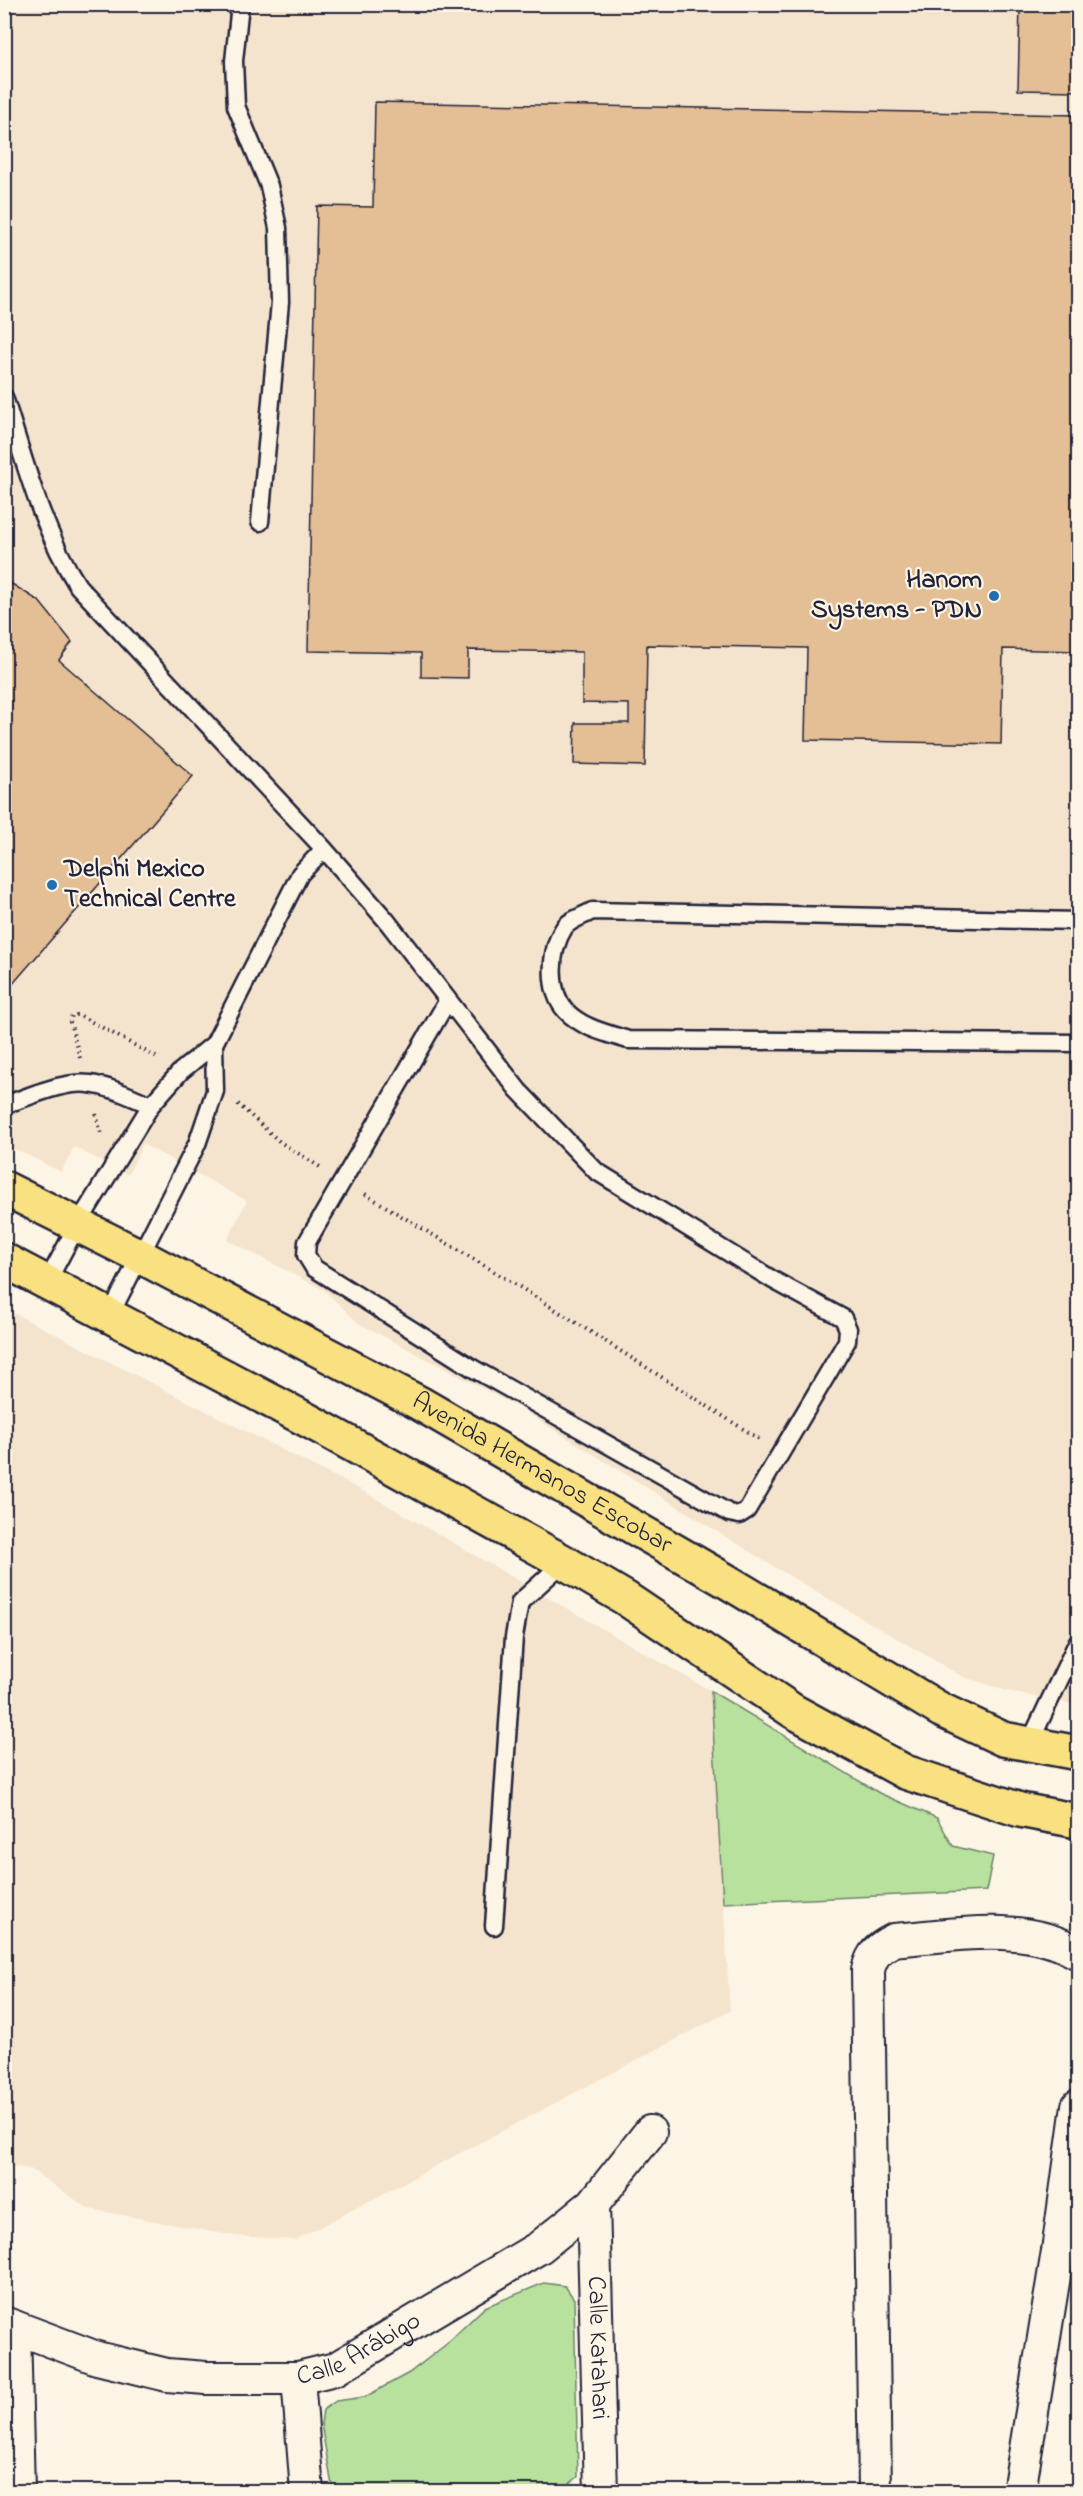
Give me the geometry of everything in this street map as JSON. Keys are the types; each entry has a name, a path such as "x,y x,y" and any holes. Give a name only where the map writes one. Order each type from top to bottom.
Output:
{"main road":[{"name":"Avenida Hermanos Escobar","path":"4,1188 140,1256 419,1403 723,1579 941,1710 1003,1739 1078,1753"},
{"path":"4,1260 313,1423 564,1562 625,1598 793,1711 905,1772 1020,1810 1078,1821"}],"street":[{"path":"875,2492 868,1970 871,1959 878,1948 894,1940 1007,1933 1047,1938 1078,1953"},
{"path":"1018,2492 1058,2251 1078,2106"},
{"name":"Calle Arábigo","path":"9,2325 97,2358 167,2375 206,2378 298,2378 335,2369 540,2247 593,2204 650,2132"},
{"name":"Calle Katahari","path":"593,2204 601,2492"},
{"path":"9,2325 18,2492"},
{"path":"298,2378 307,2492"}],"lane":[{"path":"240,4 234,61 236,106 269,186 278,228 280,302 260,522"},
{"path":"4,397 47,529 61,560 78,586 324,849 386,920 518,1090 596,1171 733,1256 843,1318 848,1329 847,1341 747,1510 739,1515 729,1513 474,1369 314,1269 306,1255 307,1242 448,1000"},
{"path":"47,1282 78,1224 152,1105 181,1071 214,1044 300,874 324,849"},
{"path":"1078,921 592,911 566,926 554,951 555,993 566,1011 590,1028 628,1040 1078,1044"},
{"path":"110,1315 196,1144 215,1091 214,1044"},
{"path":"4,1105 56,1088 88,1083 116,1090 152,1105"},
{"path":"494,1926 514,1636 520,1602 564,1562"},
{"path":"1029,1744 1078,1641"}],"path":[{"path":"72,1015 79,1015 181,1071"},
{"path":"215,1091 244,1108 280,1142 523,1289 781,1453"}],"shaded area":[{"path":"4,5 1078,5 1078,1705 1014,1693 963,1677 776,1568 516,1406 358,1323 324,1290 227,1240 247,1201 143,1144 128,1175 74,1147 61,1172 5,1144"},
{"path":"4,1308 361,1490 711,1691 730,2011 295,2240 235,2236 89,2209 30,2169 5,2165"}],"green space":[{"path":"711,1691 879,1793 937,1818 953,1846 993,1856 986,1891 723,1903"},
{"path":"544,2283 565,2286 574,2299 578,2477 561,2490 333,2491 321,2424 323,2410 336,2401 365,2397 409,2373 444,2346 485,2307"}],"building":[{"path":"1020,4 1078,4 1078,91 1018,90"},
{"path":"375,102 1078,115 1078,651 1003,649 1001,744 805,740 807,648 647,645 645,766 574,764 575,723 629,723 629,704 582,703 582,652 468,650 468,678 421,677 421,653 308,651 317,206 373,207"},
{"name":"Delphi Mexico Technical Centre","path":"4,579 39,601 72,642 59,660 193,776 4,994"}],"place":[{"name":"Hanom Systems - PDN","path":"994,596"},
{"name":"Delphi Mexico Technical Centre","path":"52,885"}]}
